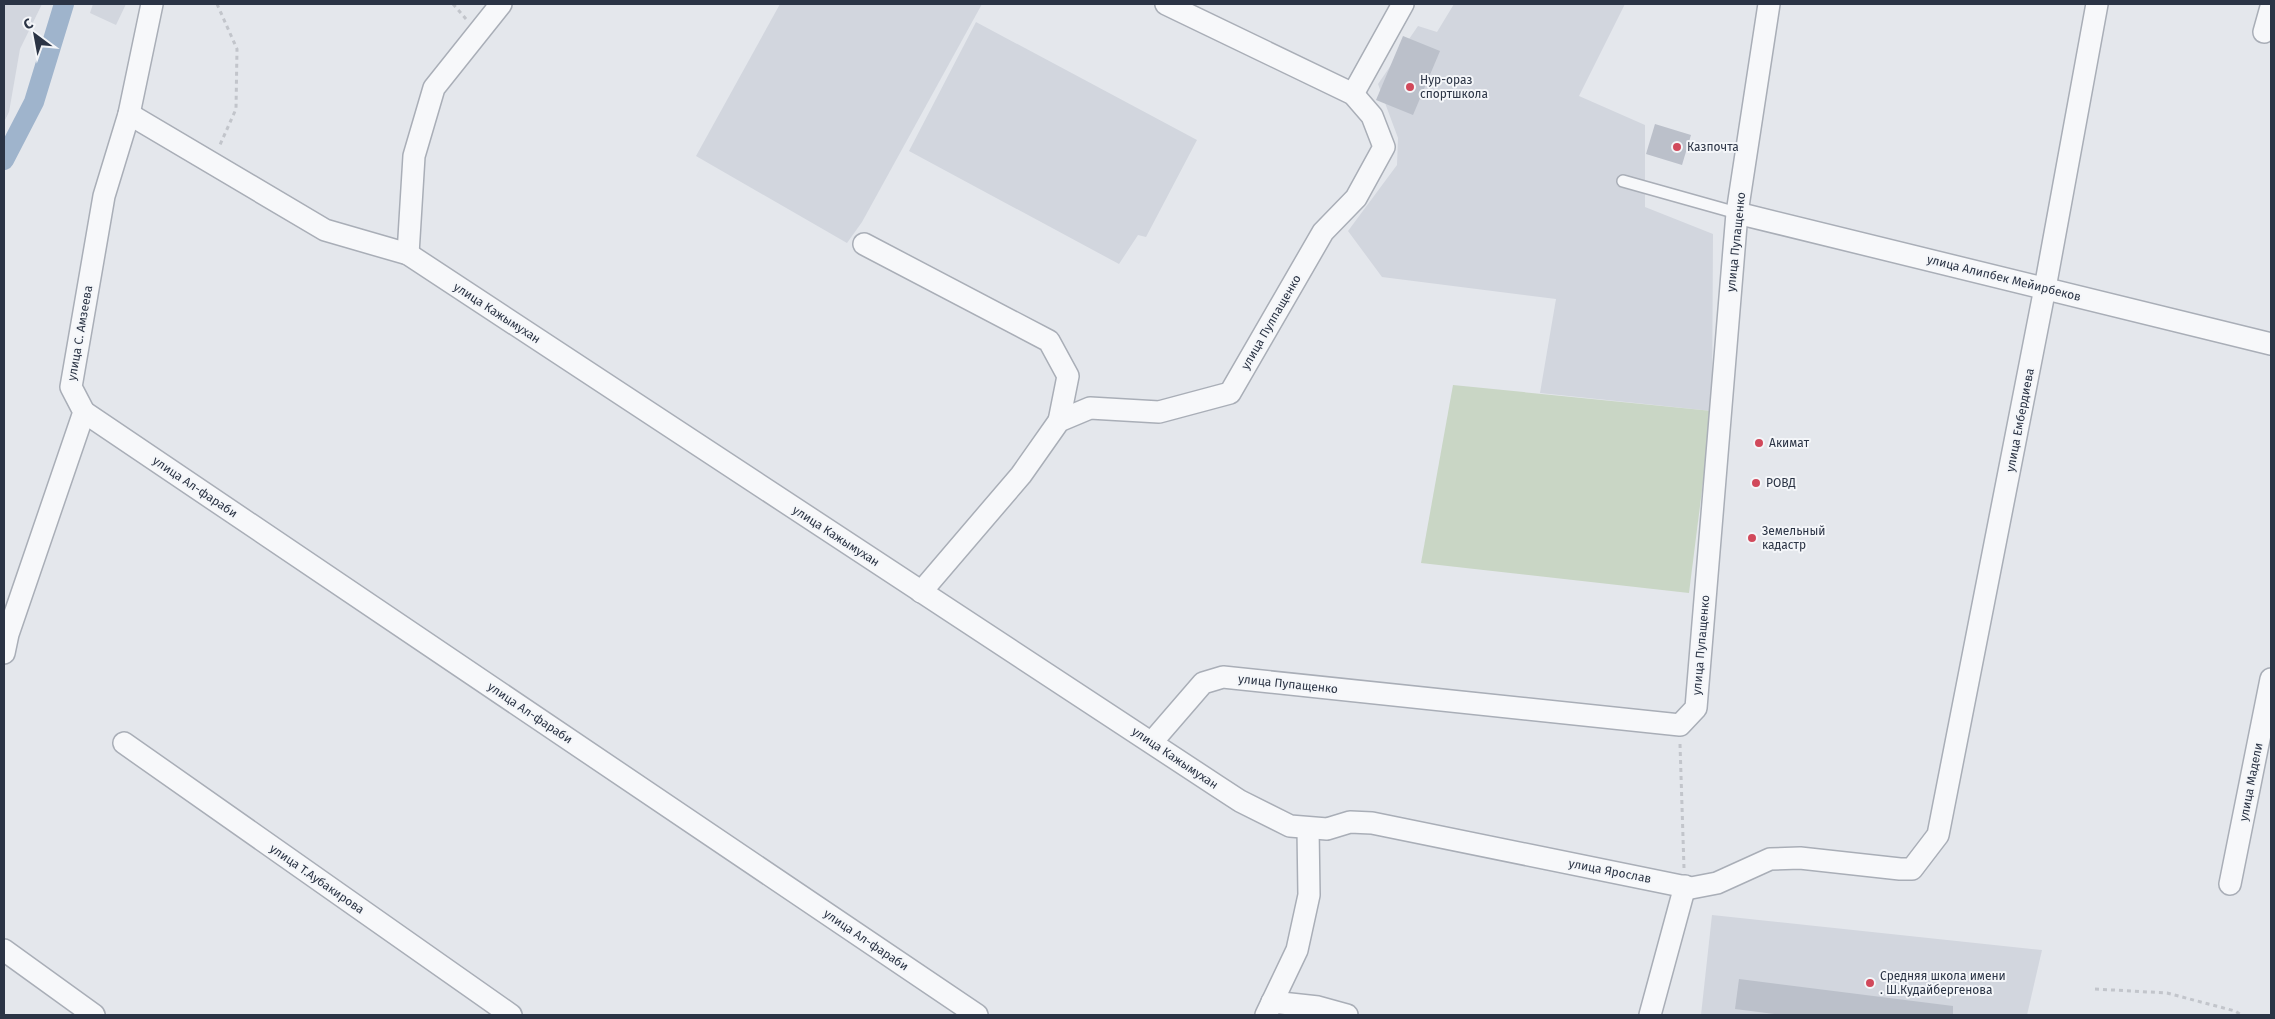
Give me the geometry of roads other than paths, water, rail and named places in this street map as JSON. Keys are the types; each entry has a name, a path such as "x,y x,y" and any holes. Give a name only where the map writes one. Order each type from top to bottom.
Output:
{"street":[{"name":"улица С. Амзеева","path":"84,412 71,387 104,196 129,114 152,4"},
{"path":"408,254 414,156 434,88 501,4"},
{"name":"улица Пулпащенко","path":"1059,422 1090,408 1159,412 1230,393 1323,232 1356,198 1384,147 1372,116 1353,94 1166,4"},
{"path":"1353,94 1403,4"},
{"name":"улица Пупащенко","path":"1152,742 1203,683 1223,677 1680,725 1696,708 1737,213 1769,4"},
{"name":"улица Ембердиева","path":"1938,835 2045,288 2097,4"},
{"path":"2264,32 2271,7"},
{"name":"улица Кажымухан","path":"129,114 326,230 408,254 1240,801 1266,813"},
{"name":"улица Алипбек Мейирбеков","path":"1737,213 2271,344"},
{"path":"864,244 1049,341 1068,376 1059,422 1021,475 921,592"},
{"path":"4,653 8,634 84,412"},
{"name":"улица Ал-фараби","path":"84,412 977,1015"},
{"name":"улица Мадели","path":"2230,884 2271,680"},
{"name":"улица Т.Аубакирова","path":"124,743 510,1015"},
{"name":"улица Ярослав","path":"1266,813 1290,826 1327,829 1350,822 1372,823 1691,888 1717,884 1770,859 1800,858 1912,869 1938,835"},
{"path":"1308,828 1309,895 1296,950 1269,1008 1318,1007 1347,1015"},
{"path":"1650,1015 1685,886"},
{"path":"4,950 94,1015"}],"lane":[{"path":"1623,181 1737,213"}],"waterway":[{"path":"4,160 34,102 64,4"}],"place":[{"name":"Нур-ораз спортшкола","path":"1410,87"},
{"name":"Казпочта","path":"1677,147"},
{"name":"Акимат","path":"1759,443"},
{"name":"РОВД","path":"1756,483"},
{"name":"Земельный кадастр","path":"1752,538"},
{"name":"Средняя школа имени . Ш.Кудайбергенова","path":"1870,983"}]}
